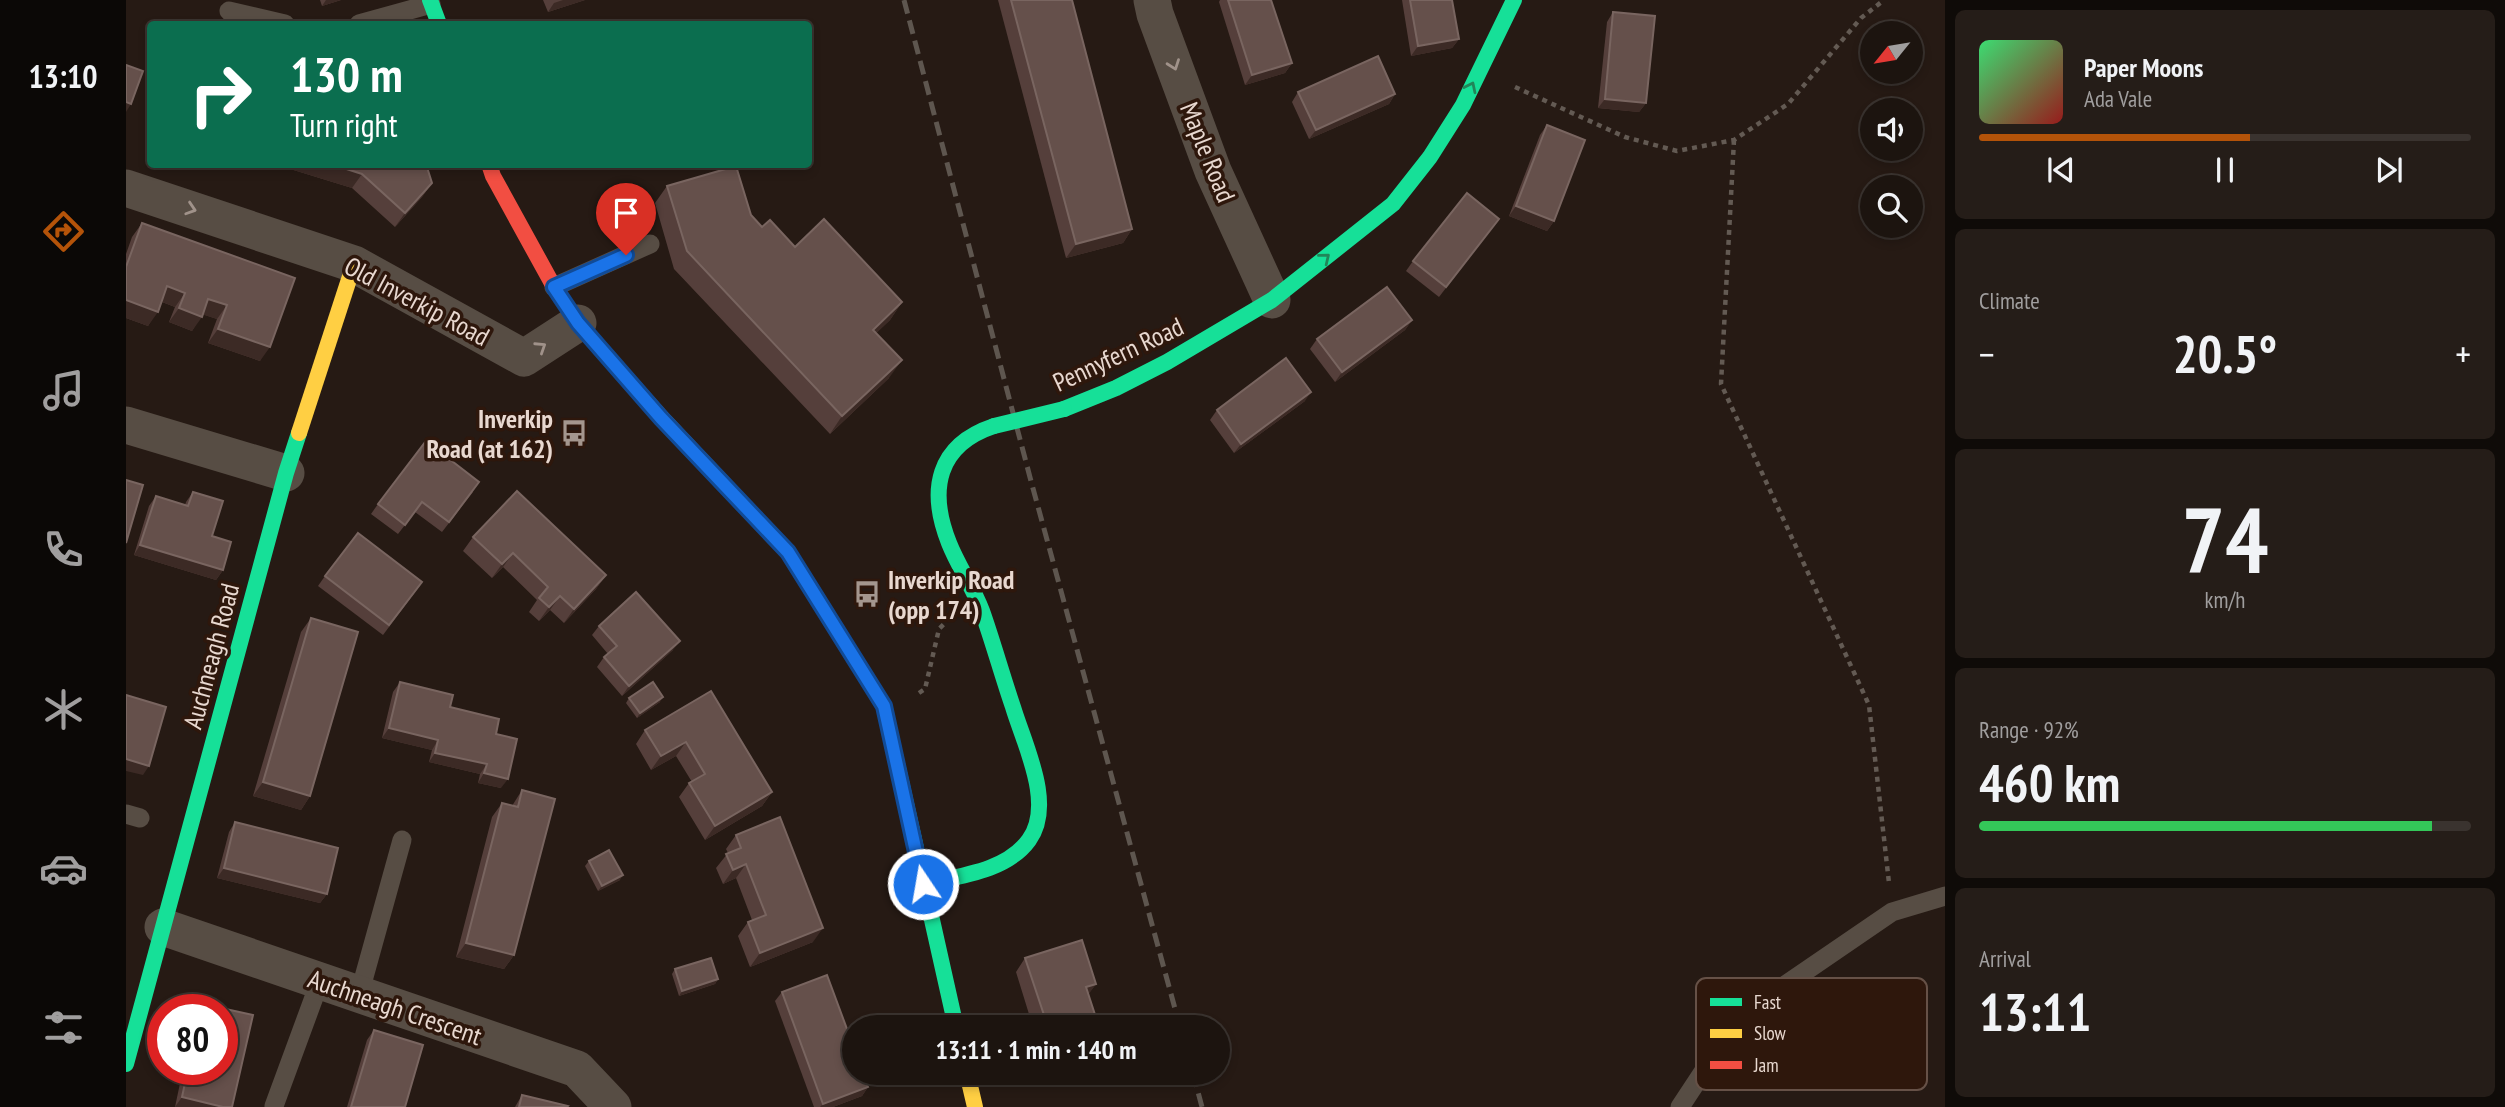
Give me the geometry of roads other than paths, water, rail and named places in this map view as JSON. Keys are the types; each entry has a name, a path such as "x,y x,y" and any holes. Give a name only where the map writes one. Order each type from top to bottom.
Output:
{"main road":[{"name":"Pennyfern Road","path":"923,884 997,864 1017,853 1030,838 1037,820 1036,778 977,595 950,545 941,516 939,491 943,467 950,452 975,432 1064,409 1116,388 1167,362 1272,300 1393,204 1430,157 1463,105 1514,0"},
{"path":"430,2 438,21"},
{"path":"490,168 554,287 578,323 661,418 788,552 884,706 953,1015"},
{"name":"Auchneagh Road","path":"126,1064 286,473 354,264"},
{"path":"970,1085 975,1107"}],"street":[{"name":"Maple Road","path":"1152,0 1213,172 1272,300"},
{"name":"Old Inverkip Road","path":"126,188 354,264 524,359 578,323"},
{"path":"126,425 286,473"},
{"name":"Auchneagh Crescent","path":"163,927 576,1069 613,1107"}],"lane":[{"path":"369,21 430,2"},
{"path":"228,12 271,21"},
{"path":"554,287 650,244"},
{"path":"359,995 402,840"},
{"path":"1796,978 1892,912 1945,896"},
{"path":"274,1106 320,981"},
{"path":"1680,1107 1696,1083"}],"railway":[{"path":"904,0 1031,481 1177,1015"},
{"path":"1196,1085 1202,1107"}],"place":[{"name":"Inverkip Road (at 162)","path":"574,433"},
{"name":"Inverkip Road (opp 174)","path":"867,594"}]}
